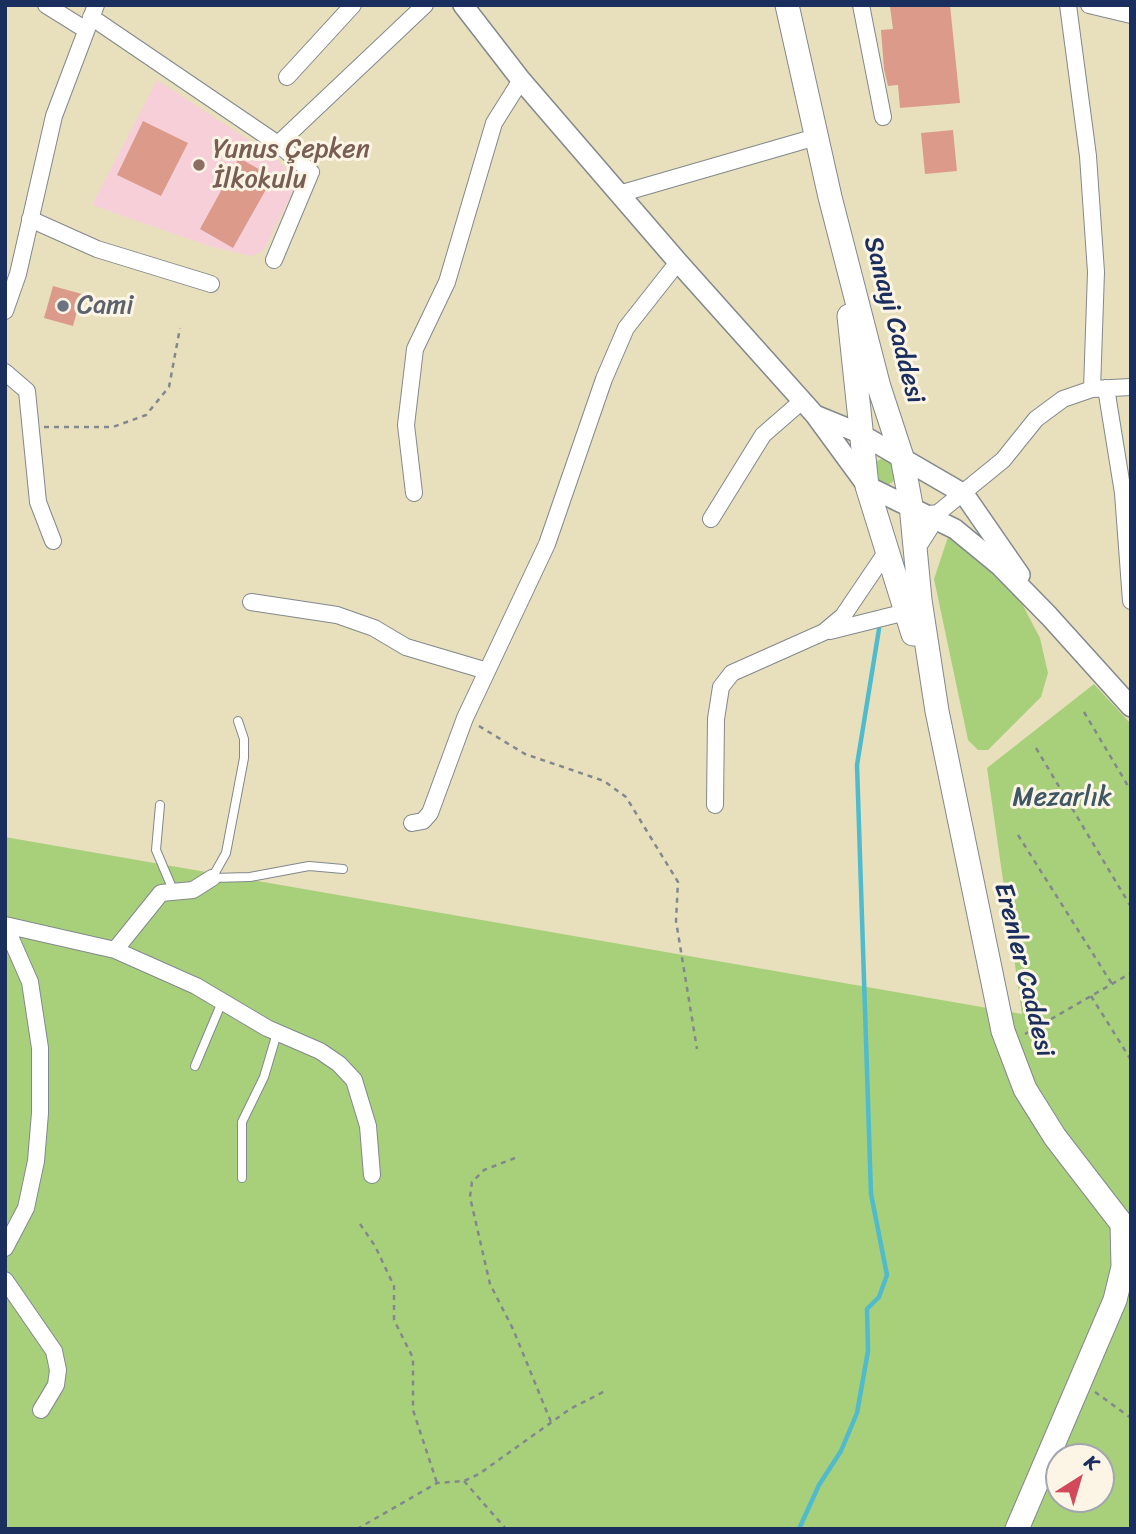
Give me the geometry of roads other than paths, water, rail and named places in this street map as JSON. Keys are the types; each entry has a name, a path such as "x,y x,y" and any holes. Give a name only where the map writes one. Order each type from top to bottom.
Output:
{"main road":[{"name":"Sanayi Caddesi","path":"787,5 830,197 879,387 902,457"},
{"name":"Sanayi Caddesi","path":"830,197 852,337 859,433 867,486"},
{"name":"Erenler Caddesi","path":"902,457 911,505 920,600 937,711 1007,1044 1031,1098 1055,1137 1126,1225 1120,1283 1081,1382 1017,1529"},
{"name":"Erenler Caddesi","path":"867,486 937,711"},
{"path":"915,545 933,517"}],"street":[{"path":"46,5 91,18 278,144 311,172 274,260"},
{"path":"287,77 353,5"},
{"path":"278,144 425,5"},
{"path":"463,5 521,80 808,408 867,486 911,505 955,529 1000,566 1129,702"},
{"path":"861,5 883,117"},
{"path":"1068,5 1088,156 1096,272 1099,389 1124,493 1131,601"},
{"path":"1089,5 1131,15"},
{"path":"5,312 18,274 54,116 91,18"},
{"path":"414,493 406,425 415,349 447,282 494,123 521,80"},
{"path":"619,194 816,137"},
{"path":"30,219 97,249 211,284"},
{"path":"412,823 423,821 430,813 465,718 547,544 604,379 626,328 678,262"},
{"path":"5,372 27,391 38,502 53,541"},
{"path":"933,517 1003,460 1036,419 1063,399 1099,389 1131,387"},
{"path":"808,408 859,433 964,494 1049,616"},
{"path":"711,519 763,435 808,408"},
{"path":"824,632 843,616 887,551"},
{"path":"251,602 337,615 374,628 406,647 488,671"},
{"path":"715,805 716,719 721,687 732,673 824,632 906,612"},
{"path":"115,950 157,897 173,890 193,890 212,878"},
{"path":"5,1248 26,1208 36,1161 40,1113 40,1048 30,982 5,925 115,950 196,986 276,1032 320,1051 339,1063 354,1080 368,1126 372,1175"},
{"path":"5,1280 54,1351 58,1370 56,1385 41,1410"}],"lane":[{"path":"212,878 226,853 244,758 244,738 238,720"},
{"path":"160,805 156,850 173,890"},
{"path":"212,878 250,877 309,866 343,869"},
{"path":"195,1066 222,1002"},
{"path":"242,1178 242,1122 264,1077 276,1032"}],"waterway":[{"path":"799,1529 819,1485 841,1451 857,1413 868,1351 867,1309 879,1297 887,1275 871,1194 857,765 879,629"}],"place":[{"name":"Yunus Çepken İlkokulu","path":"199,165"},
{"name":"Cami","path":"63,306"}],"park label":[{"name":"Mezarlık","path":"1062,798"}]}
